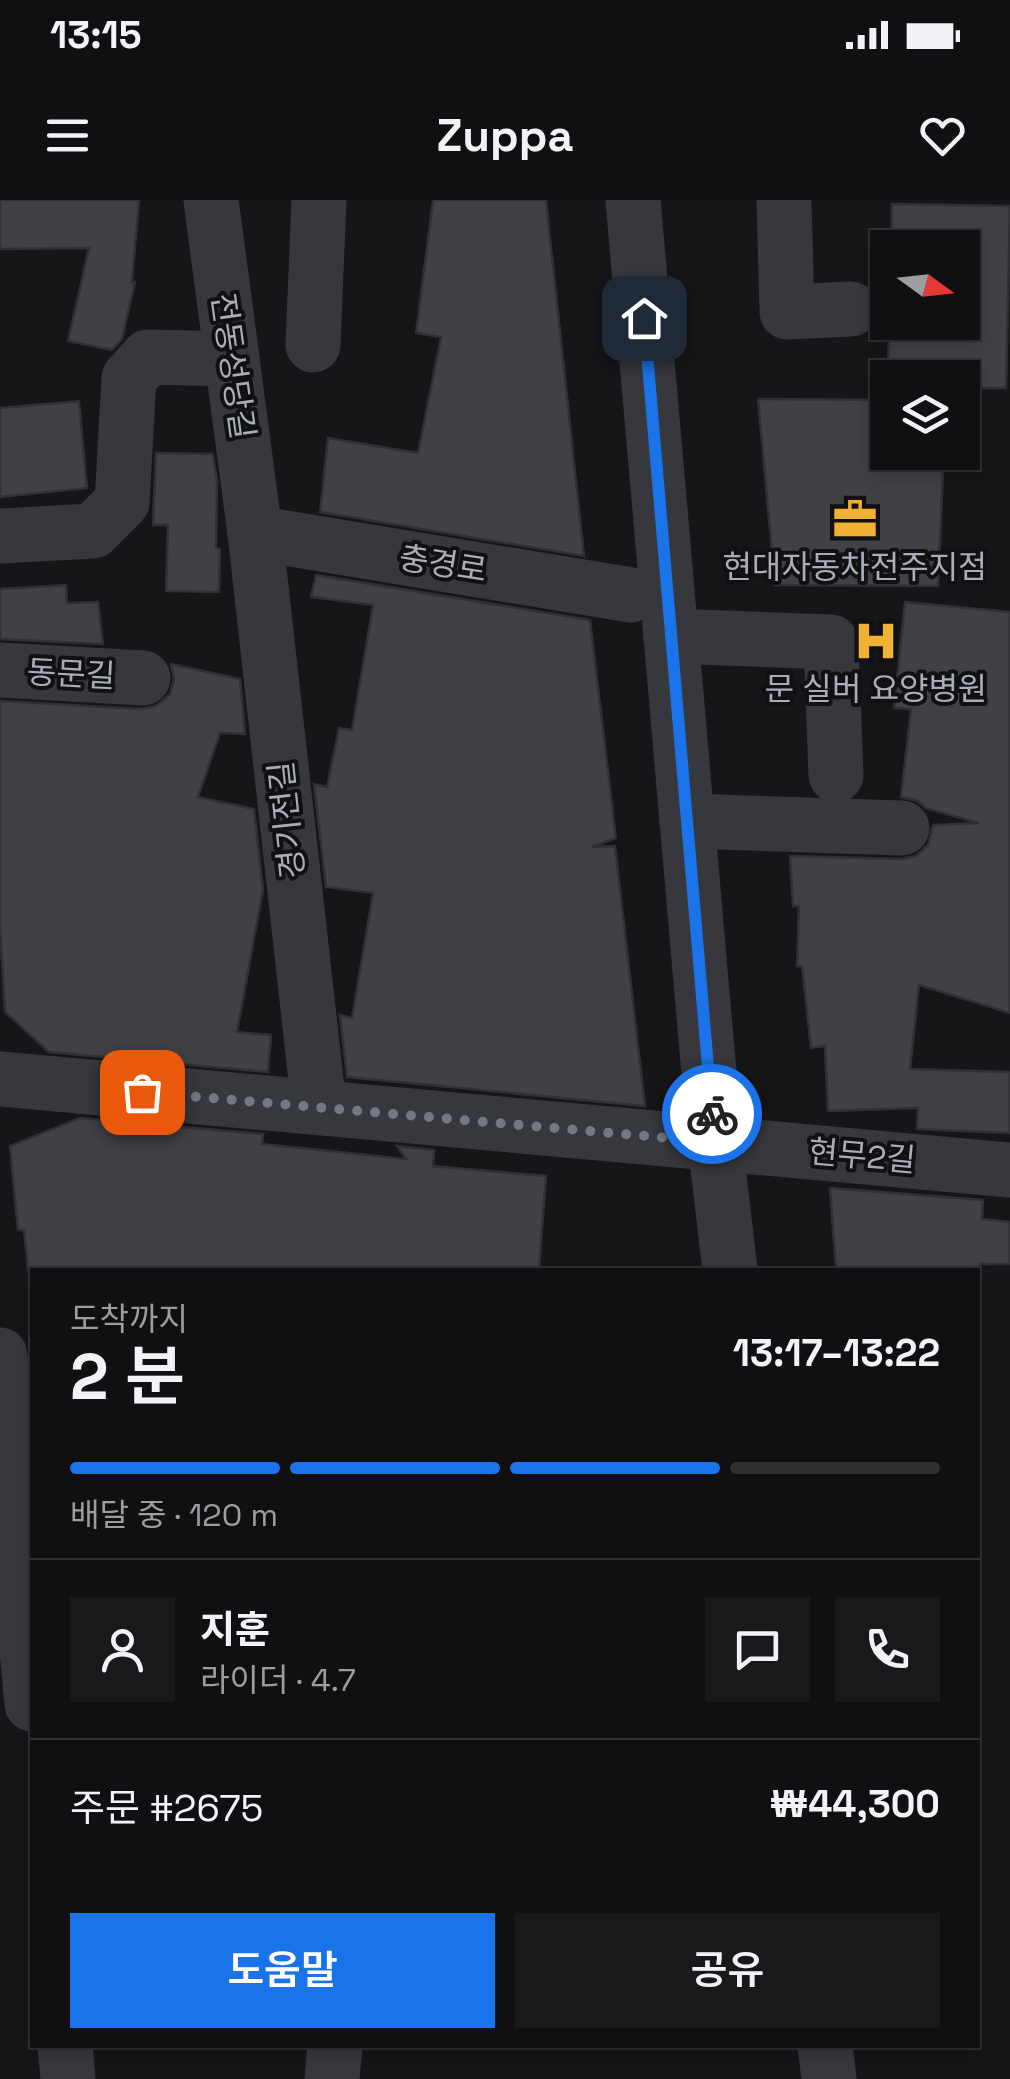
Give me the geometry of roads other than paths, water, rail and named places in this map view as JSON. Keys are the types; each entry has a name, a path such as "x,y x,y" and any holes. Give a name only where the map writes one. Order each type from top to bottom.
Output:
{"street":[{"name":"전동성당길","path":"211,200 255,533"},
{"path":"313,345 319,200"},
{"path":"633,200 715,1142 730,1268"},
{"path":"784,200 787,312 851,309"},
{"path":"0,536 93,531 122,502 128,378 148,357 232,359"},
{"name":"충경로","path":"255,533 631,595"},
{"name":"경기전길","path":"255,533 319,1107"},
{"path":"671,636 832,642 836,775"},
{"name":"동문길","path":"0,670 143,678"},
{"path":"687,821 902,828"},
{"path":"0,1079 715,1142"},
{"name":"현무2길","path":"715,1142 1010,1170"},
{"path":"0,1355 6,1467 27,1584 30,1656"},
{"path":"65,2048 68,2079"},
{"path":"332,2079 335,2048"},
{"path":"825,2048 829,2079"}],"place":[{"name":"현대자동차전주지점","path":"855,519"},
{"name":"문 실버 요양병원","path":"876,641"}]}
